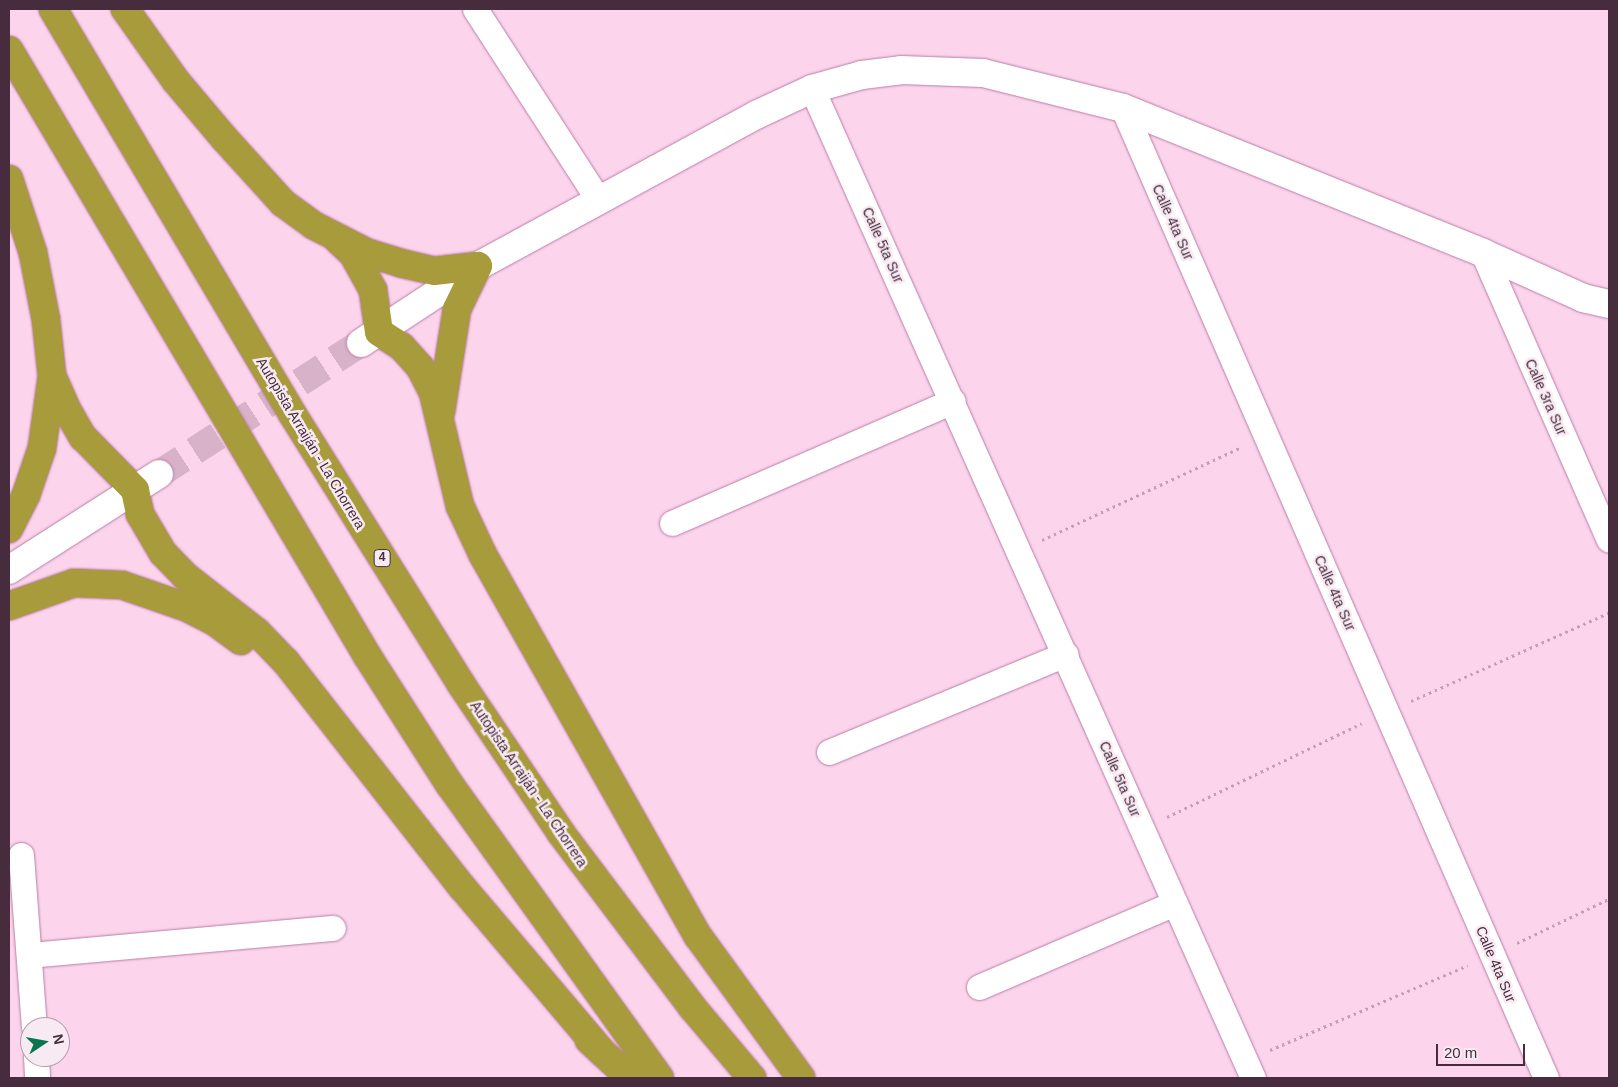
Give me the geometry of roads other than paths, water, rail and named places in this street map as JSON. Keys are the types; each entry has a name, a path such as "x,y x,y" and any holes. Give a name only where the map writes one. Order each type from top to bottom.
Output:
{"highway":[{"name":"Autopista Arraiján - La Chorrera","path":"53,9 293,414 461,684 561,833 692,1007 752,1078"},
{"path":"124,9 176,81 283,203 337,240 352,254 373,290 370,338 402,347 420,367 433,392 460,506 483,555 698,936 801,1078"},
{"path":"9,50 368,657 450,785 660,1078"},
{"path":"9,179 33,254 46,320 52,376 42,448 26,495 9,529"},
{"path":"337,240 368,253 434,271 478,266"},
{"path":"440,418 457,309 478,266"},
{"path":"52,376 66,408 84,437 135,490 140,514 163,554 184,575 257,632 286,662 462,887 602,1052"},
{"path":"9,606 30,596 74,583 122,585 186,607 240,640 270,672 405,843 512,969 630,1078"}],"street":[{"path":"475,9 598,199"},
{"path":"370,338 478,266 598,199 756,115 812,89 862,75 936,69 983,73 1123,108 1483,254 1583,298 1609,304"},
{"name":"Calle 5ta Sur","path":"812,89 953,400 1249,1070"},
{"name":"Calle 4ta Sur","path":"1123,108 1546,1078"},
{"name":"Calle 3ra Sur","path":"1483,254 1609,540"},
{"path":"672,523 953,400"},
{"path":"9,570 159,474"},
{"path":"829,752 1066,654"},
{"path":"21,855 33,1017"},
{"path":"979,987 1175,903"},
{"path":"29,955 333,928"}],"tunnel":[{"path":"159,474 361,343"}]}
